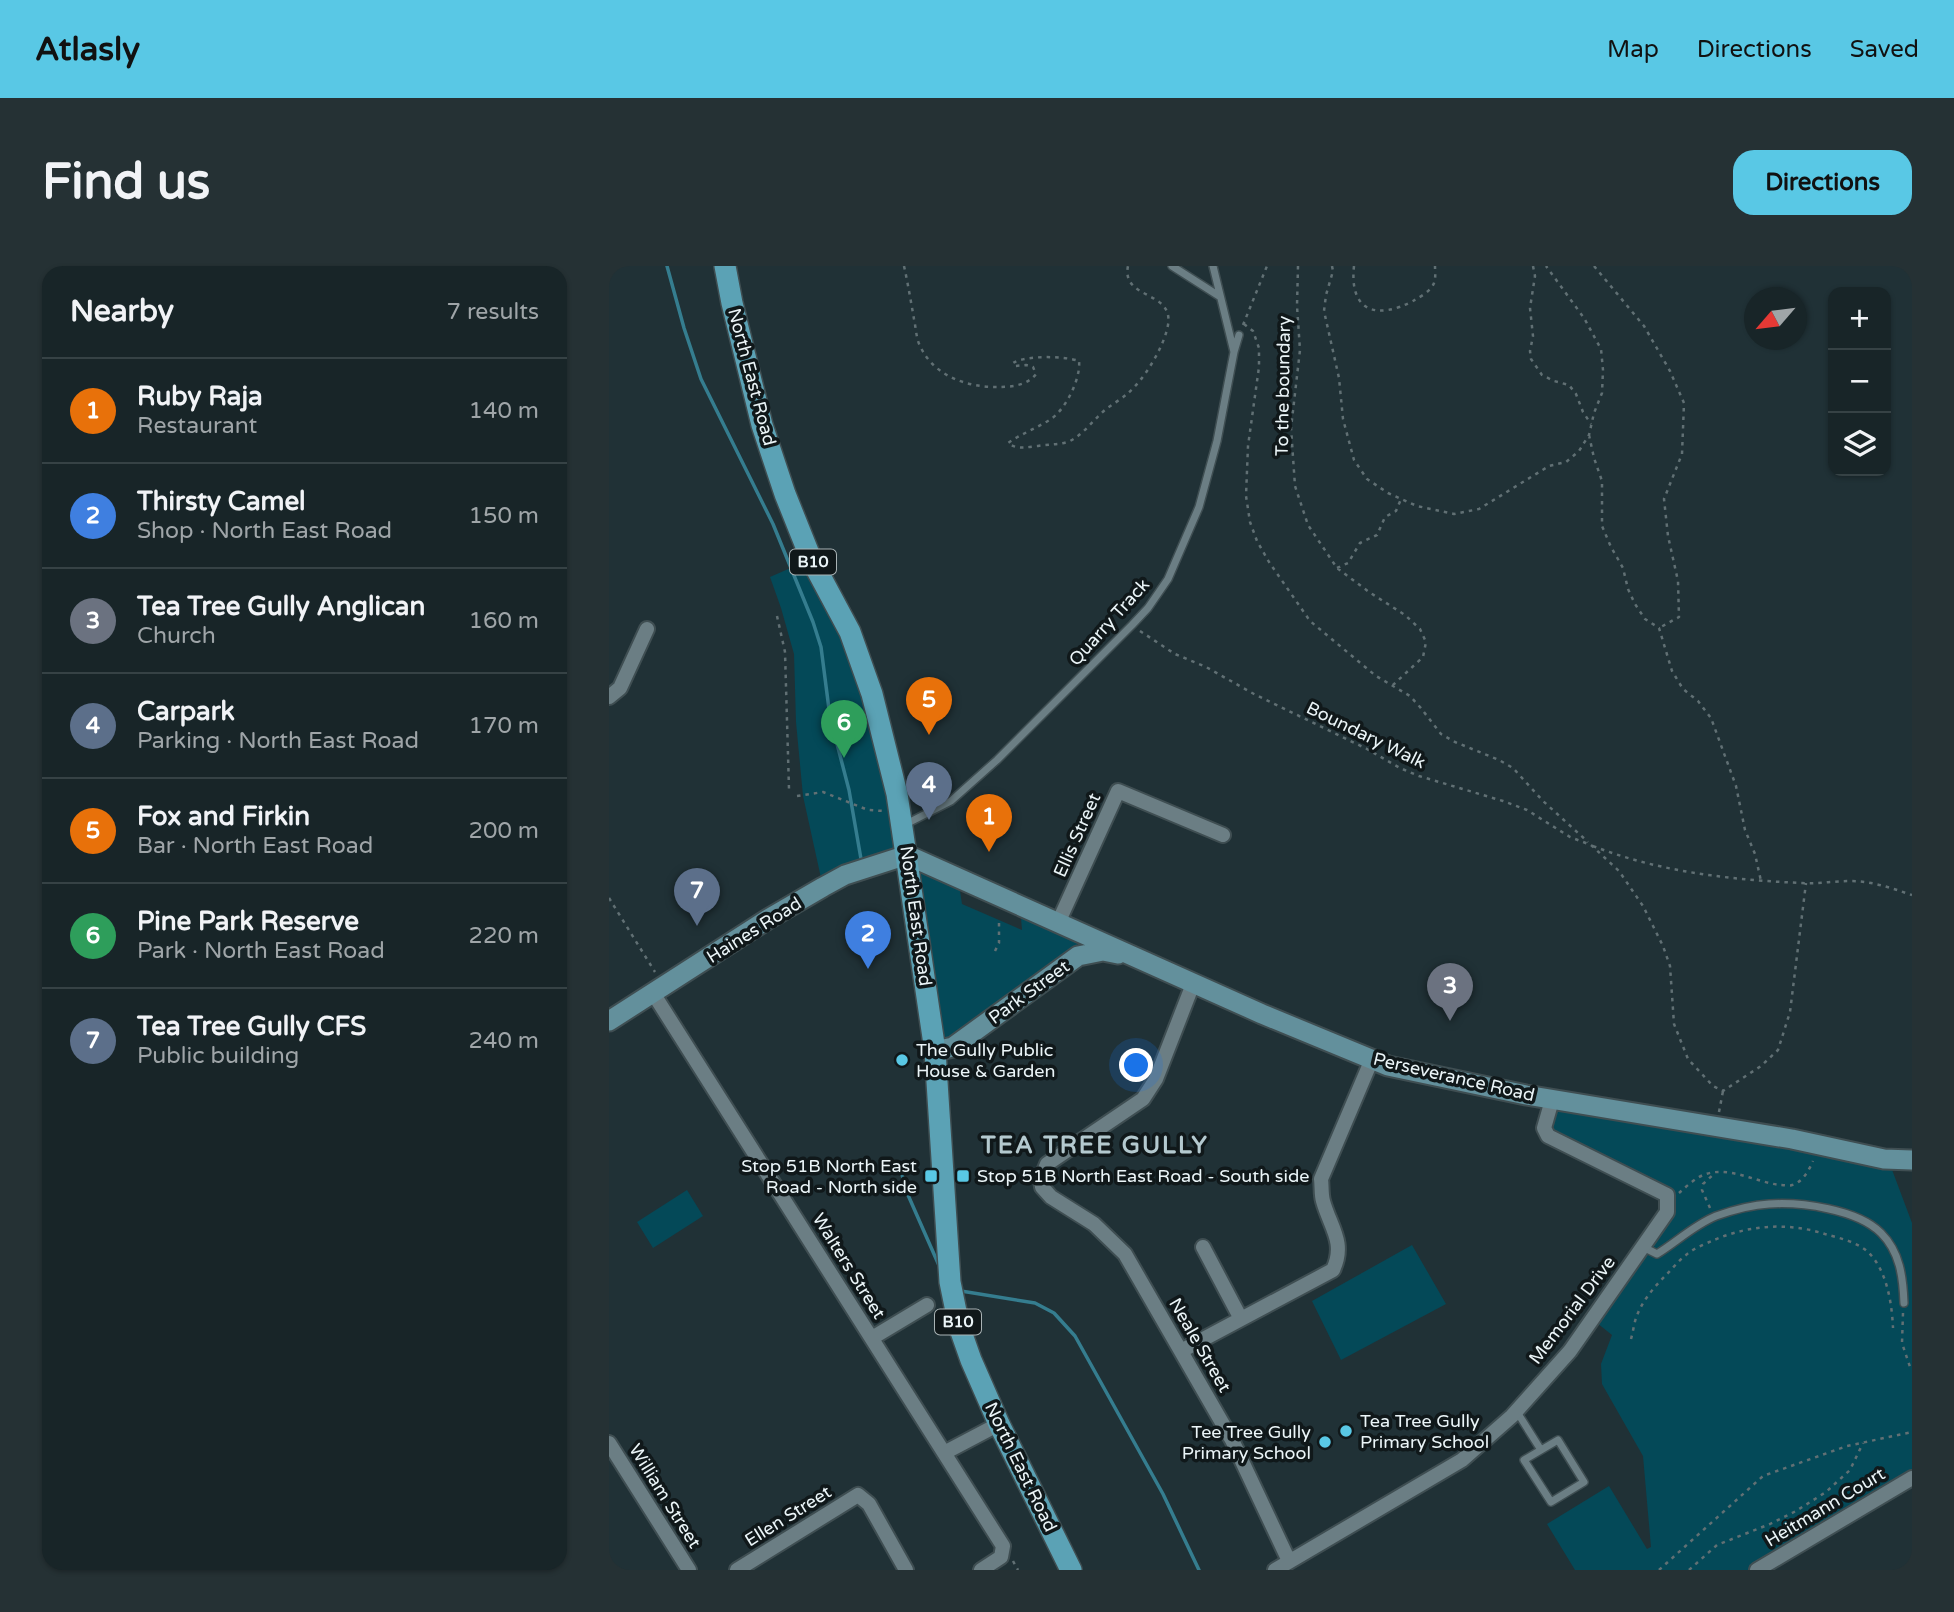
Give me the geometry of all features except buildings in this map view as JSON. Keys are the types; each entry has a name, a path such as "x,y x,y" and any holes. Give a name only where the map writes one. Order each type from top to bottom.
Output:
{"main road":[{"name":"North East Road","path":"725,266 762,425 811,559 850,632 868,682 894,782 935,1051 950,1282 959,1326 999,1424 1071,1570"}],"street":[{"path":"609,697 620,688 647,629"},
{"name":"Ellis Street","path":"1058,923 1118,791 1223,835"},
{"name":"Perseverance Road","path":"907,855 1193,984 1388,1066 1552,1100 1716,1127 1884,1159 1912,1160"},
{"name":"Haines Road","path":"609,1021 823,887 845,875 907,855"},
{"path":"1077,932 1080,943 1078,956"},
{"name":"Park Street","path":"935,1051 953,1047 1078,956 1103,951 1129,955"},
{"name":"Neale Street","path":"1193,984 1156,1079 1143,1099 1047,1164 1041,1179 1042,1187 1051,1197 1094,1224 1125,1254 1232,1440 1289,1561"},
{"name":"Walters Street","path":"659,990 1003,1546 1001,1557 981,1570"},
{"path":"1181,1351 1333,1270 1339,1258 1338,1241 1323,1199 1321,1179 1372,1059"},
{"path":"1552,1100 1544,1128 1548,1136 1667,1195 1667,1212"},
{"name":"Memorial Drive","path":"1275,1570 1462,1460 1517,1411 1570,1351 1667,1212"},
{"path":"1203,1247 1241,1319"},
{"path":"872,1338 927,1305"},
{"path":"944,1452 999,1424"},
{"name":"William Street","path":"609,1443 689,1570"},
{"name":"Heitmann Court","path":"1757,1570 1912,1478"},
{"name":"Ellen Street","path":"737,1570 858,1496 869,1504 906,1570"}],"lane":[{"path":"1172,266 1220,297"},
{"name":"Quarry Track","path":"901,819 951,801 997,760 1132,625 1148,608 1168,579 1199,507 1217,441 1234,352 1213,266"},
{"path":"1234,352 1239,335"},
{"path":"1642,1247 1657,1254 1700,1223 1740,1209 1767,1204 1814,1207 1846,1213 1869,1222 1883,1234 1897,1258 1903,1282 1904,1303"},
{"path":"1517,1411 1541,1450"},
{"path":"1558,1440 1584,1482 1551,1502 1524,1461 1541,1450 1558,1440"}],"path":[{"path":"904,266 919,344 947,376 977,386 1006,387 1023,383 1036,374 1033,367 1015,366 1013,363 1020,359 1035,357 1079,360 1078,380 1055,416 1008,443 1021,449 1067,442 1085,431 1105,410 1130,392 1145,374 1168,327 1168,318 1166,308 1160,302 1133,287 1127,278 1128,266"},
{"path":"1239,335 1267,266"},
{"name":"To the boundary","path":"1299,266 1297,306 1300,350 1291,428 1295,486 1308,524 1337,568 1405,615 1420,629 1426,642 1423,657 1393,685"},
{"path":"1332,266 1324,311 1353,460 1367,479 1388,493 1417,506 1454,514 1479,509 1549,466 1566,461 1579,451 1589,435 1602,393 1601,349 1584,318 1546,266"},
{"path":"1354,266 1354,285 1360,299 1366,307 1383,311 1396,310 1419,298 1434,282 1436,266"},
{"path":"1533,266 1535,276 1530,308 1534,336 1531,359 1542,375 1569,384 1591,424"},
{"path":"1594,266 1644,326 1684,403 1682,454 1664,499 1668,536 1678,581 1679,617 1659,628"},
{"path":"1244,324 1253,331 1259,348 1259,367 1248,446 1246,496 1250,522 1257,541 1310,621 1376,676 1409,696 1441,734 1513,768 1543,801 1591,845 1640,862 1731,878 1880,884 1912,895"},
{"path":"1589,435 1602,481 1602,526 1623,568 1635,604 1645,619 1659,628 1672,671 1683,689 1698,701 1711,718 1736,786 1745,830 1755,853 1761,880"},
{"path":"1337,568 1348,563 1360,543 1377,536 1385,517 1396,511 1401,499"},
{"path":"776,616 785,652 789,789"},
{"name":"Boundary Walk","path":"1132,625 1175,654 1206,667 1400,768 1527,810 1570,837 1591,845 1619,871 1643,906 1663,946 1669,966 1674,1024 1688,1059 1713,1086 1723,1091"},
{"path":"797,796 823,792 868,810 901,819"},
{"path":"1716,1127 1723,1091 1761,1066 1778,1050 1790,1012 1806,883"},
{"path":"609,898 659,990"},
{"path":"995,951 999,943 999,920"},
{"path":"1667,1212 1676,1196 1704,1174 1716,1172 1743,1175 1768,1184 1791,1186 1808,1172 1821,1146"},
{"path":"1715,1217 1703,1197 1702,1190 1703,1184 1716,1172"},
{"path":"1631,1339 1636,1318 1645,1300 1686,1254 1720,1237 1762,1226 1809,1229 1854,1243 1869,1253 1882,1273 1888,1289 1893,1328"},
{"path":"1904,1303 1902,1343 1910,1370"},
{"path":"1659,1570 1763,1476 1847,1446 1912,1432"},
{"path":"1689,1570 1717,1545 1770,1524 1826,1492 1850,1470 1863,1443"}],"shaded area":[{"path":"811,559 850,632 907,855 823,887 803,796 796,722 794,654 770,577"},
{"path":"907,855 958,878 962,904 1022,930 1020,906 1077,931 1078,956 935,1051"},
{"path":"1552,1100 1888,1159 1912,1223 1912,1478 1757,1570 1575,1570 1547,1524 1609,1486 1647,1549 1651,1547 1643,1456 1602,1384 1601,1364 1612,1335 1592,1319 1667,1212 1667,1195 1548,1136"},
{"path":"687,1190 703,1216 653,1248 637,1222"},
{"path":"1412,1245 1446,1304 1341,1360 1312,1301"}],"waterway":[{"path":"667,266 701,379 773,524 813,622 821,647 830,717 849,790 861,859"},
{"path":"900,1168 908,1195 941,1270"},
{"path":"961,1291 1035,1303 1054,1313 1075,1336 1163,1494 1199,1570"}],"place":[{"name":"Fox and Firkin","path":"929,735"},
{"name":"Pine Park Reserve","path":"844,758"},
{"name":"Carpark","path":"929,820"},
{"name":"Ruby Raja","path":"989,852"},
{"name":"Tea Tree Gully CFS","path":"697,926"},
{"name":"Thirsty Camel","path":"868,969"},
{"name":"Tea Tree Gully Anglican","path":"1450,1021"},
{"name":"The Gully Public House & Garden","path":"902,1060"},
{"name":"Stop 51B North East Road - North side","path":"931,1176"},
{"name":"Stop 51B North East Road - South side","path":"963,1176"},
{"name":"Tea Tree Gully Primary School","path":"1346,1431"},
{"name":"Tee Tree Gully Primary School","path":"1325,1442"}],"district":[{"name":"TEA TREE GULLY","path":"1095,1145"}]}
